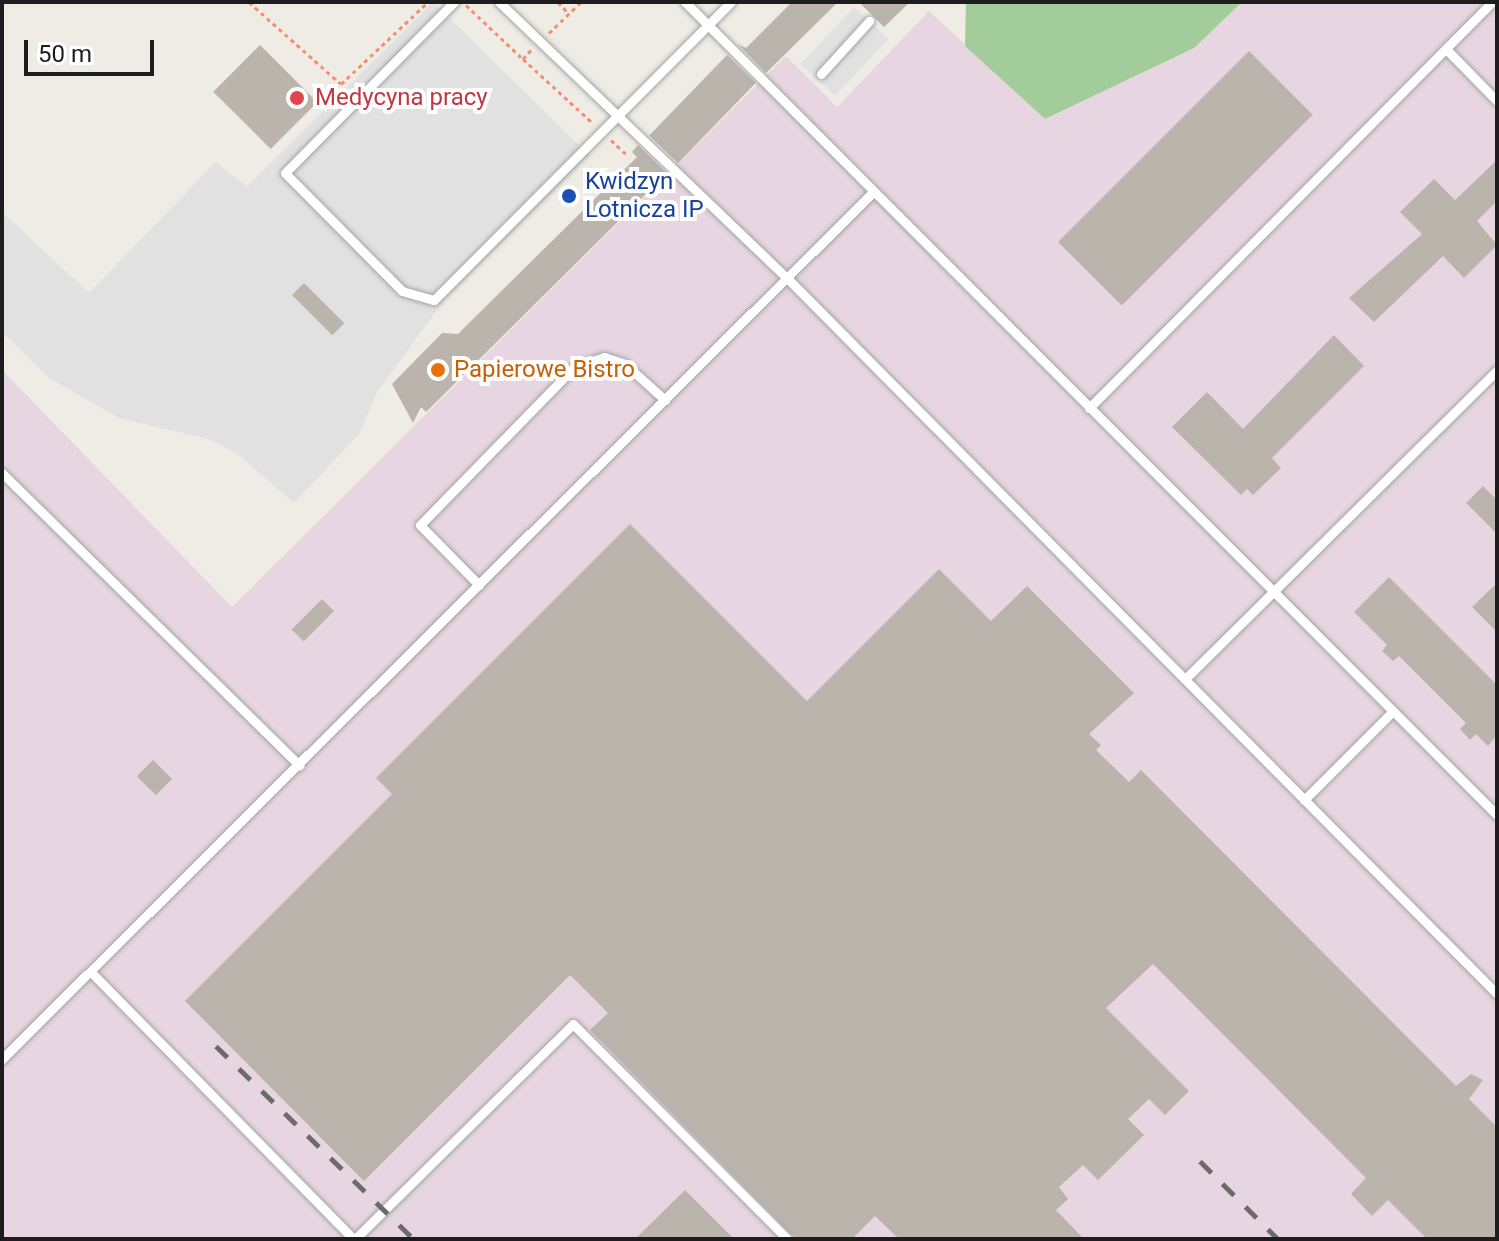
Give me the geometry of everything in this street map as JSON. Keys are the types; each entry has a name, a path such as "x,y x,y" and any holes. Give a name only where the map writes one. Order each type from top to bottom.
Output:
{"lane":[{"path":"454,2 285,173 402,291 434,300 620,116 706,23 731,2"},
{"path":"499,2 786,277 1497,994"},
{"path":"685,2 1497,815"},
{"path":"1089,408 1492,2"},
{"path":"821,74 869,21"},
{"path":"1446,49 1497,101"},
{"path":"2,1059 92,973 874,191"},
{"path":"479,585 420,525 574,367 604,357 625,364 665,400"},
{"path":"1185,679 1497,370"},
{"path":"2,473 299,765"},
{"path":"1304,800 1393,711"},
{"path":"92,973 354,1239 573,1024 787,1239"}],"path":[{"path":"249,2 341,84 428,2"},
{"path":"558,2 569,14"},
{"path":"523,59 626,154"}],"shaded area":[{"path":"433,2 590,156 443,302 377,392 359,434 294,503 238,454 208,439 119,418 49,378 2,332 2,212 89,293 216,162 247,187"},
{"path":"1242,2 1497,2 1497,1239 2,1239 2,370 232,607 786,56 837,107 929,11 1045,119 1194,48"},
{"path":"854,7 888,39 835,96 801,64"}],"green space":[{"path":"966,2 1242,2 1194,48 1045,119 965,46"}],"building":[{"path":"792,2 838,2 766,73 738,44 746,48"},
{"path":"859,2 910,2 884,27"},
{"path":"260,45 317,102 271,149 213,92"},
{"path":"1249,51 1313,115 1122,306 1058,242"},
{"path":"727,55 756,83 678,163 649,136"},
{"path":"638,145 667,173 426,412 421,407 413,423 392,384 442,333 458,334 637,157 632,152"},
{"path":"1497,160 1497,201 1477,221 1497,245 1464,278 1443,256 1374,322 1349,298 1422,234 1400,212 1434,179 1455,200"},
{"path":"304,283 344,323 332,335 292,295"},
{"path":"1334,335 1364,366 1272,458 1281,468 1253,495 1247,489 1241,495 1172,427 1207,392 1243,429"},
{"path":"1483,486 1497,500 1497,534 1466,503"},
{"path":"630,524 807,701 939,569 991,621 1027,586 1134,693 1089,734 1101,745 1096,750 1129,782 1141,770 1456,1086 1471,1074 1483,1080 1469,1099 1497,1127 1497,1239 1427,1239 1388,1200 1372,1216 1351,1194 1366,1178 1153,964 1106,1008 1189,1091 1165,1115 1149,1099 1128,1119 1144,1135 1098,1180 1083,1165 1059,1187 1068,1199 1056,1210 1084,1239 899,1239 875,1216 852,1239 796,1239 590,1030 608,1013 570,975 364,1181 185,1001 392,794 376,778"},
{"path":"1389,577 1497,685 1497,735 1488,746 1476,734 1470,740 1460,729 1466,723 1399,656 1393,661 1382,651 1387,645 1354,612"},
{"path":"1497,583 1497,632 1472,607"},
{"path":"322,599 334,611 304,641 292,629"},
{"path":"153,760 172,779 156,795 137,776"},
{"path":"685,1190 734,1239 635,1239"}],"railway":[{"path":"216,1046 414,1239"},
{"path":"1200,1161 1278,1239"}],"place":[{"name":"Medycyna pracy","path":"297,98"},
{"name":"Kwidzyn Lotnicza IP","path":"569,196"},
{"name":"Papierowe Bistro","path":"438,370"}]}
